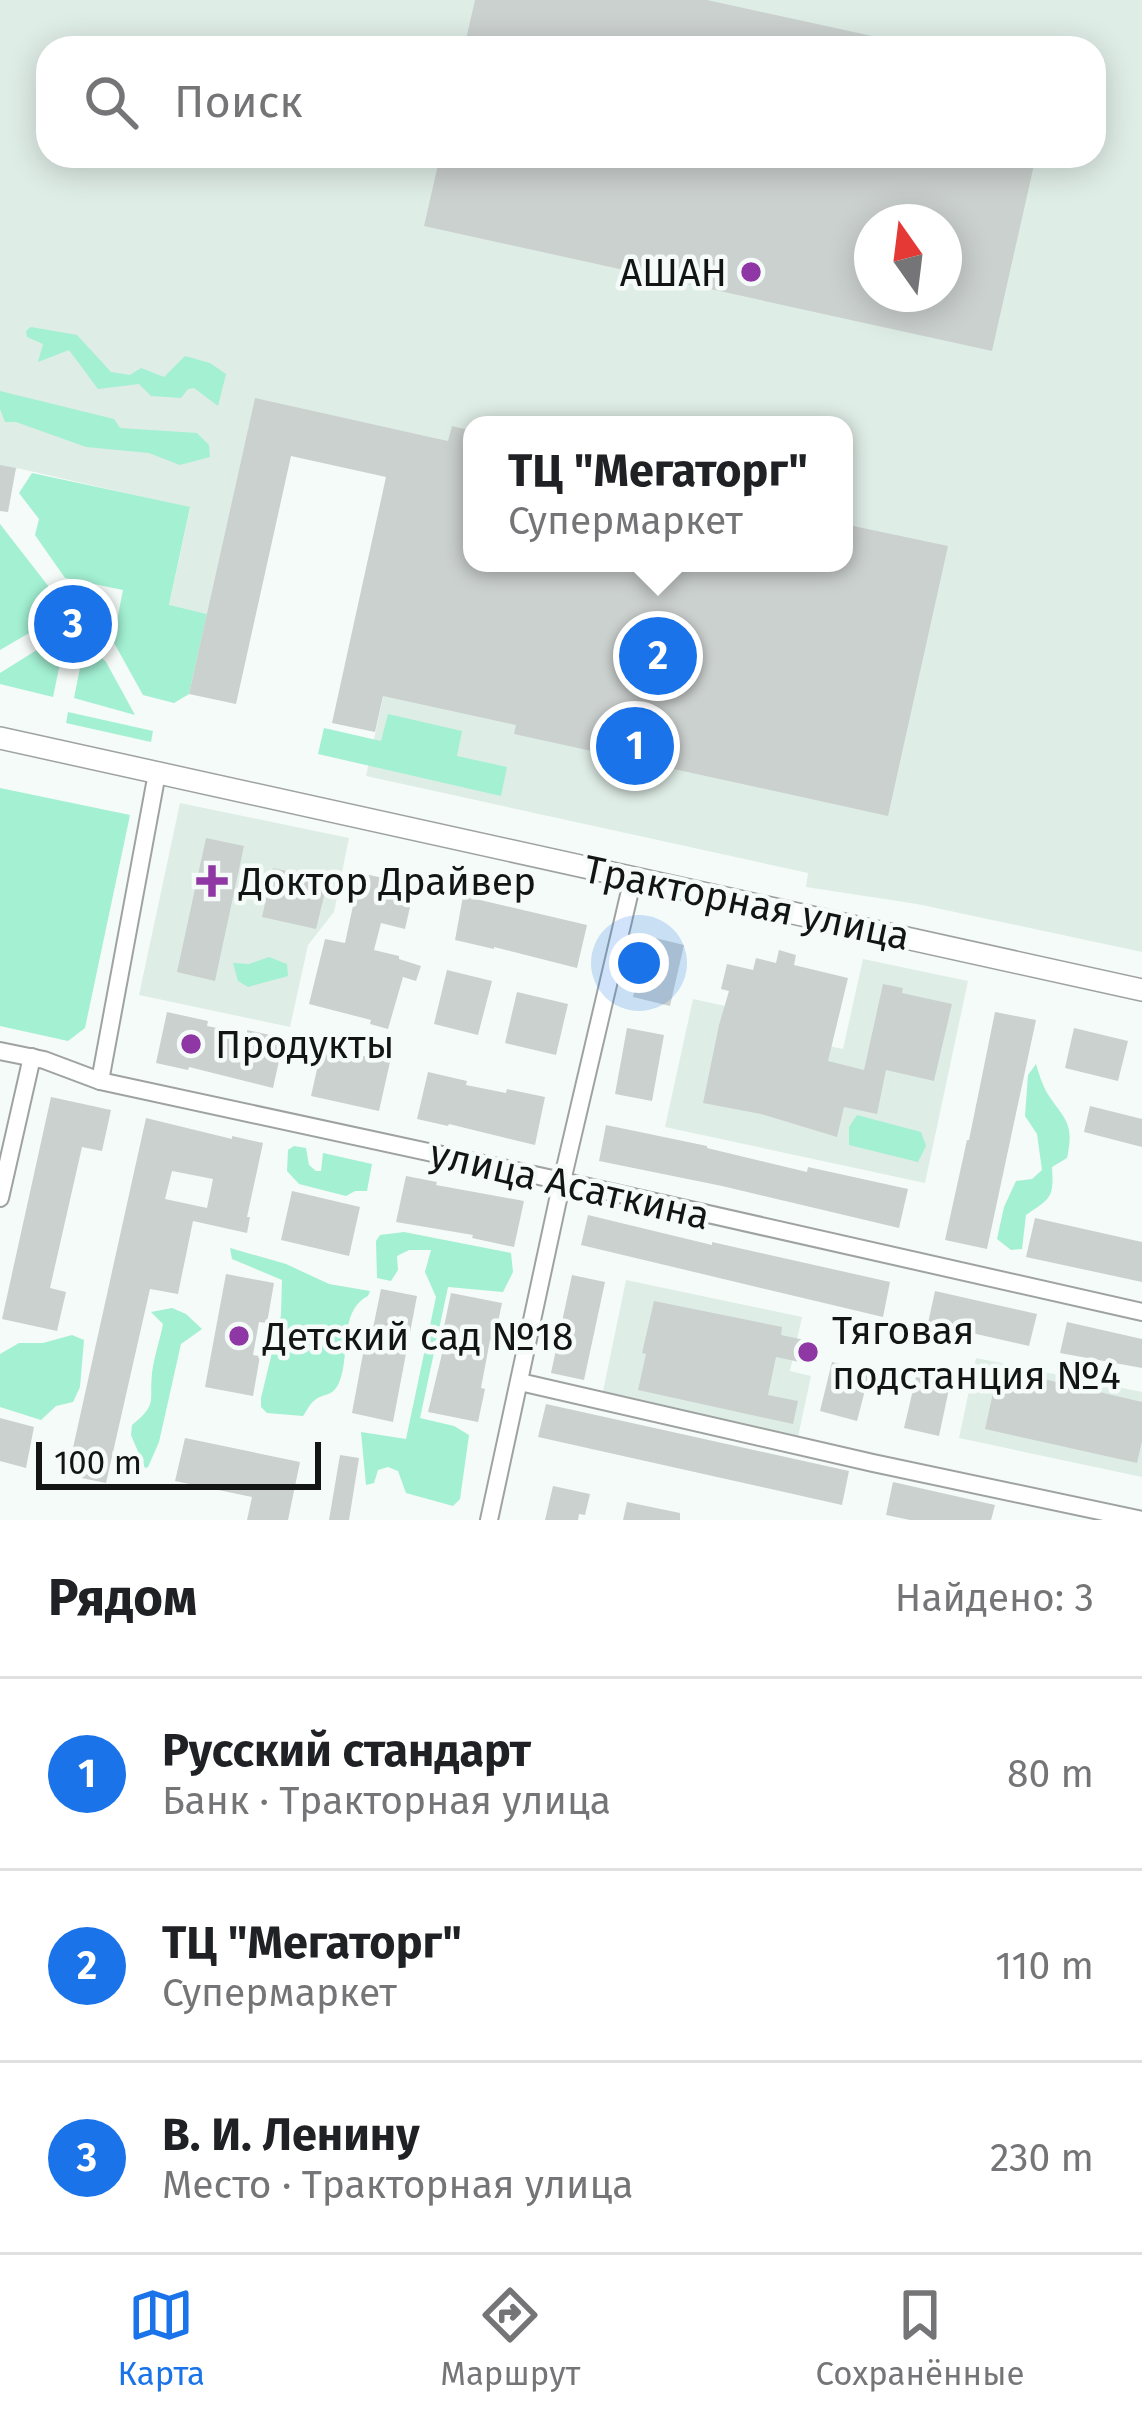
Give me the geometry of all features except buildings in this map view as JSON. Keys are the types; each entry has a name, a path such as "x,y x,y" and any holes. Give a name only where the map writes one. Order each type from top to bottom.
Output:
{"main road":[{"name":"Тракторная улица","path":"0,738 1142,990"}],"street":[{"path":"100,1081 157,773"},
{"path":"489,1520 633,878"},
{"name":"улица Асаткина","path":"0,1051 100,1081 1142,1312"},
{"path":"0,1198 32,1057"},
{"path":"520,1382 1142,1520"}],"shaded area":[{"path":"0,0 1142,0 1142,952 917,904 806,887 808,873 366,776 439,439 255,399 207,614 169,606 190,508 17,468 0,501"},
{"path":"180,803 349,838 334,912 308,945 290,1027 139,995"},
{"path":"863,959 968,981 925,1183 665,1127 693,999 772,1016 770,1033 843,1049"},
{"path":"626,1280 802,1317 790,1371 811,1376 798,1437 602,1396"},
{"path":"976,1358 1142,1392 1142,1477 959,1438"}],"green space":[{"path":"31,327 77,335 111,372 130,375 141,368 164,377 185,356 210,363 226,374 218,406 194,388 181,398 151,396 139,384 98,389 69,350 38,362 43,344 27,337"},
{"path":"0,391 114,419 120,428 197,433 209,445 210,457 180,465 149,453 86,447 5,422"},
{"path":"32,473 190,507 169,605 207,614 189,694 174,703 143,695 113,641 123,590 65,578 35,535 39,519 19,493"},
{"path":"0,524 49,587 36,629 0,650"},
{"path":"48,643 63,649 53,697 0,684 0,673"},
{"path":"91,653 106,662 135,715 74,698 82,658"},
{"path":"68,712 153,731 151,742 66,723"},
{"path":"388,714 462,731 457,756 507,767 501,796 318,754 324,728 381,741"},
{"path":"0,788 130,815 85,1028 68,1041 0,1026"},
{"path":"269,957 287,964 288,976 248,987 238,981 233,963 249,964"},
{"path":"1036,1064 1066,1122 1069,1146 1067,1158 1052,1167 1049,1196 1026,1215 1022,1249 1011,1250 997,1239 1004,1207 1016,1181 1032,1179 1042,1170 1037,1134 1025,1116 1028,1075"},
{"path":"857,1115 921,1132 926,1146 918,1162 849,1145 849,1127"},
{"path":"306,1148 309,1165 316,1171 321,1171 323,1153 372,1164 367,1191 346,1196 299,1184 287,1171 288,1150"},
{"path":"404,1232 511,1253 513,1272 503,1292 448,1287 420,1418 469,1435 460,1499 453,1506 406,1493 398,1471 388,1467 378,1470 374,1483 366,1485 361,1432 406,1439 436,1297 425,1272 431,1250 409,1250 397,1256 398,1270 391,1281 377,1278 376,1241 380,1235"},
{"path":"230,1248 286,1264 329,1284 370,1291 352,1313 338,1385 313,1402 303,1416 267,1413 261,1407 281,1315 282,1280 232,1259"},
{"path":"172,1308 202,1329 181,1344 159,1442 145,1468 131,1435 132,1425 151,1402 163,1324 151,1312"},
{"path":"72,1335 84,1340 80,1387 73,1402 56,1406 41,1420 0,1407 0,1354 19,1343"}],"place":[{"name":"АШАН","path":"751,272"},
{"name":"В. И. Ленину","path":"73,624"},
{"name":"ТЦ \"Мегаторг\"","path":"658,656"},
{"name":"Русский стандарт","path":"635,746"},
{"name":"Доктор Драйвер","path":"212,881"},
{"name":"Продукты","path":"191,1044"},
{"name":"Детский сад №18","path":"239,1336"},
{"name":"Тяговая подстанция №4","path":"808,1352"}]}
